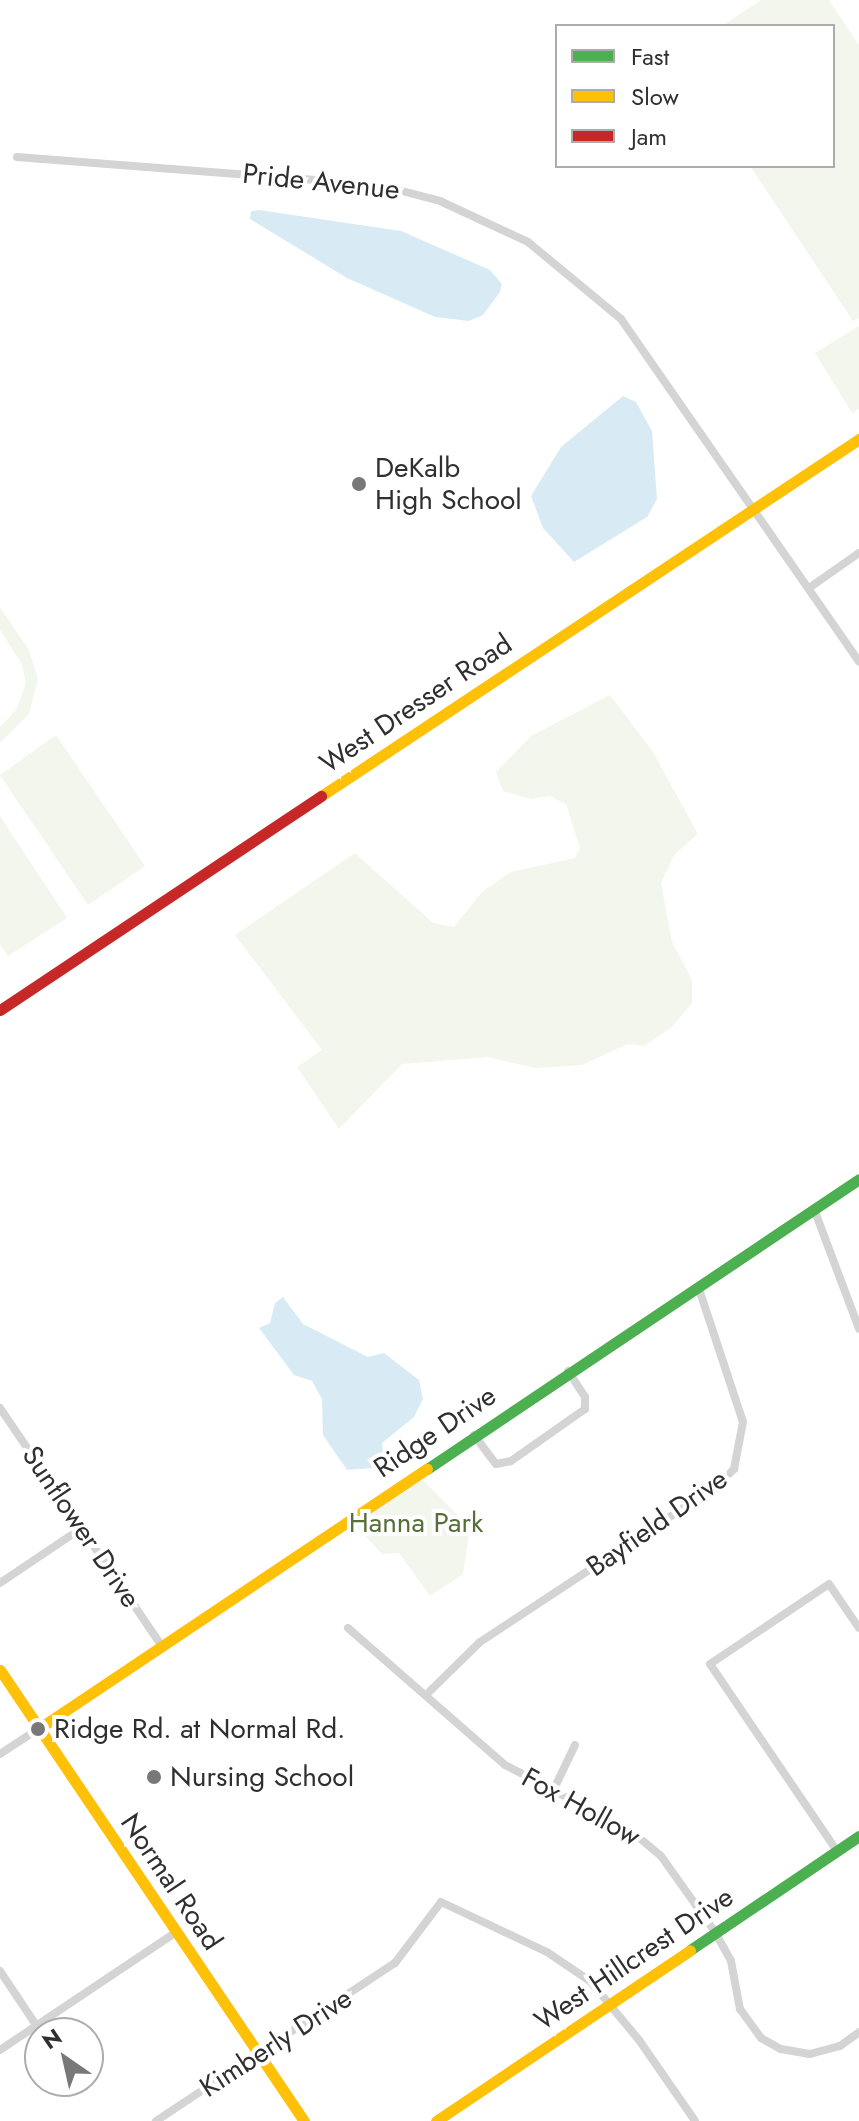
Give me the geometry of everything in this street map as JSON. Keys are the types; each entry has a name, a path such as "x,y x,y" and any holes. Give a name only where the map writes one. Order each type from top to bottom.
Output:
{"street":[{"name":"Pride Avenue","path":"17,157 379,185 440,201 500,227 550,256 621,319 859,661"},
{"name":"West Dresser Road","path":"0,1010 859,439"},
{"path":"809,588 859,553"},
{"name":"Ridge Drive","path":"0,1754 859,1179"},
{"path":"814,1209 859,1329"},
{"name":"Bayfield Drive","path":"427,1694 480,1642 718,1485 734,1469 743,1422 698,1286"},
{"path":"474,1434 496,1464 511,1461 585,1409 585,1397 568,1371"},
{"name":"Sunflower Drive","path":"0,1408 162,1646"},
{"path":"0,1583 82,1528"},
{"path":"837,1851 710,1664 829,1584 859,1628"},
{"name":"Fox Hollow","path":"348,1628 505,1765 645,1841 671,1868 715,1932 731,1961 740,2009 761,2038 781,2049 810,2054 840,2046 859,2032"},
{"name":"Normal Road","path":"0,1670 304,2121"},
{"path":"553,1791 575,1745"},
{"name":"West Hillcrest Drive","path":"436,2121 859,1836"},
{"name":"Kimberly Drive","path":"156,2121 395,1963 441,1902 547,1952 590,1981 610,2003"},
{"path":"48,2017 176,1932"},
{"path":"0,1971 31,2017"},
{"path":"610,2003 695,2121"},
{"path":"0,2050 24,2033"}],"green space":[{"path":"761,0 829,0 859,45 859,318 853,321 751,168 835,168 835,24 725,24"},
{"path":"859,326 859,409 852,413 815,353"},
{"path":"0,607 29,650 38,679 29,714 0,743 0,727 16,710 26,683 22,664 0,630"},
{"path":"610,695 653,752 698,834 674,855 661,883 672,942 692,980 692,1003 672,1027 644,1046 628,1044 582,1065 535,1068 488,1057 402,1064 339,1129 297,1067 322,1050 235,935 355,853 433,923 454,927 482,892 511,872 575,858 580,848 566,804 550,796 531,799 503,791 496,772 531,736"},
{"path":"56,735 145,866 88,905 0,775"},
{"path":"0,816 67,918 8,956 0,944"},
{"name":"Hanna Park","path":"420,1477 470,1528 463,1574 430,1596 399,1553 382,1554 353,1523"}],"shaded area":[{"path":"251,211 401,231 490,270 502,284 500,292 483,315 469,321 435,317 347,278 250,219"},
{"path":"623,396 636,402 652,431 657,499 647,517 574,562 543,528 531,496 561,447"},
{"path":"283,1297 303,1324 368,1357 384,1353 419,1380 423,1399 414,1417 382,1443 384,1456 373,1468 347,1470 323,1435 322,1399 312,1381 294,1375 259,1328 270,1323 275,1303"}],"traffic: fast":[{"path":"427,1469 859,1179"},
{"path":"690,1950 859,1836"}],"traffic: slow":[{"path":"321,796 859,439"},
{"path":"38,1729 427,1469"},
{"path":"0,1670 304,2121"},
{"path":"436,2121 690,1950"}],"traffic: jam":[{"path":"0,1010 321,796"}],"place":[{"name":"DeKalb High School","path":"359,484"},
{"name":"Ridge Rd. at Normal Rd.","path":"38,1729"},
{"name":"Nursing School","path":"154,1777"}]}
